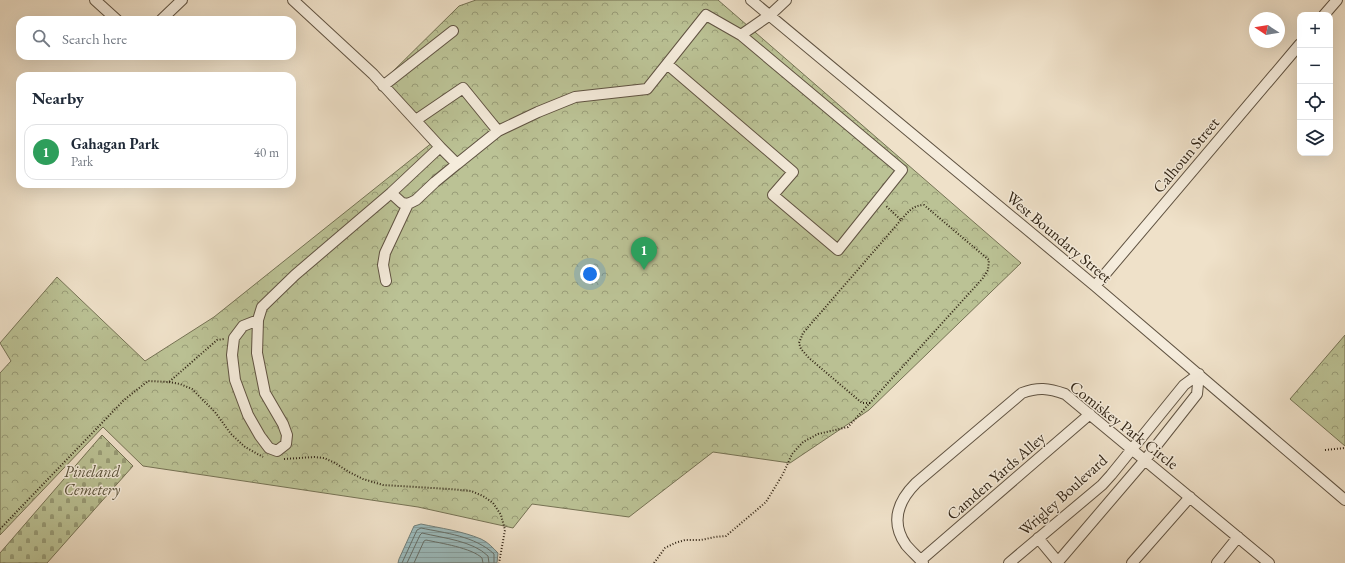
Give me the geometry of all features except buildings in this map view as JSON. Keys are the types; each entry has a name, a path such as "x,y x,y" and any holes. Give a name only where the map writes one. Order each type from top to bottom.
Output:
{"street":[{"path":"95,0 113,16"},
{"path":"165,16 182,0"},
{"path":"293,0 373,74 457,164"},
{"name":"West Boundary Street","path":"751,0 1095,286 1345,500"},
{"path":"741,35 770,15 786,0"},
{"path":"1327,12 1337,0"},
{"path":"391,192 402,203 408,204 416,200 446,172 498,131 538,112 576,97 647,89 706,15 741,35 902,170 838,250 774,196 793,172 667,64"},
{"path":"383,86 453,31"},
{"name":"Calhoun Street","path":"1095,286 1297,48"},
{"path":"416,120 463,88 498,131"},
{"path":"258,320 244,326 234,338 232,354 235,380 248,415 269,448 277,450 286,444 287,435 283,424 265,393 257,353 258,320 262,307 295,275 391,192 440,147"},
{"path":"386,281 383,265 385,253 408,204"},
{"name":"Wrigley Boulevard","path":"1009,563 1102,485 1184,385 1199,374"},
{"name":"Wrigley Boulevard","path":"1057,562 1145,460 1198,394 1199,374"},
{"name":"Comiskey Park Circle","path":"922,562 906,545 901,535 897,515 900,503 907,492 1022,393 1040,388 1064,394 1270,563"},
{"name":"Camden Yards Alley","path":"922,562 1090,414"},
{"path":"1132,563 1190,497"},
{"path":"1217,563 1238,537"},
{"path":"1038,538 1057,562"}],"path":[{"path":"878,199 901,220"},
{"path":"654,563 665,548 675,543 685,540 701,540 715,536 726,536 766,502 783,474 792,454 803,442 818,434 848,427 870,403 983,278 988,270 989,260 924,205 912,207 803,333 799,343 801,349 809,358 862,403 870,403"},
{"path":"169,382 216,340 234,338"},
{"path":"0,529 124,400 148,381 180,384 192,389 215,412 231,434 245,447 261,456 268,458"},
{"path":"1325,450 1345,448"},
{"path":"280,459 314,457 324,458 363,479 383,485 449,489 471,492 483,496 493,503 501,515 506,530 499,563"}],"green space":[{"path":"476,0 718,0 1021,263 869,410 790,463 713,452 629,517 532,504 513,528 418,507 143,466 103,427 0,535 0,373 11,361 0,343 57,277 145,361 214,317 433,142 379,85 459,6"},
{"path":"1345,335 1345,446 1290,399"},
{"name":"Pineland Cemetery","path":"102,435 133,466 47,563 0,563 0,553"}],"water":[{"path":"421,524 459,532 484,540 498,553 497,563 398,563 414,526"}],"place":[{"name":"Gahagan Park","path":"644,270"}]}
